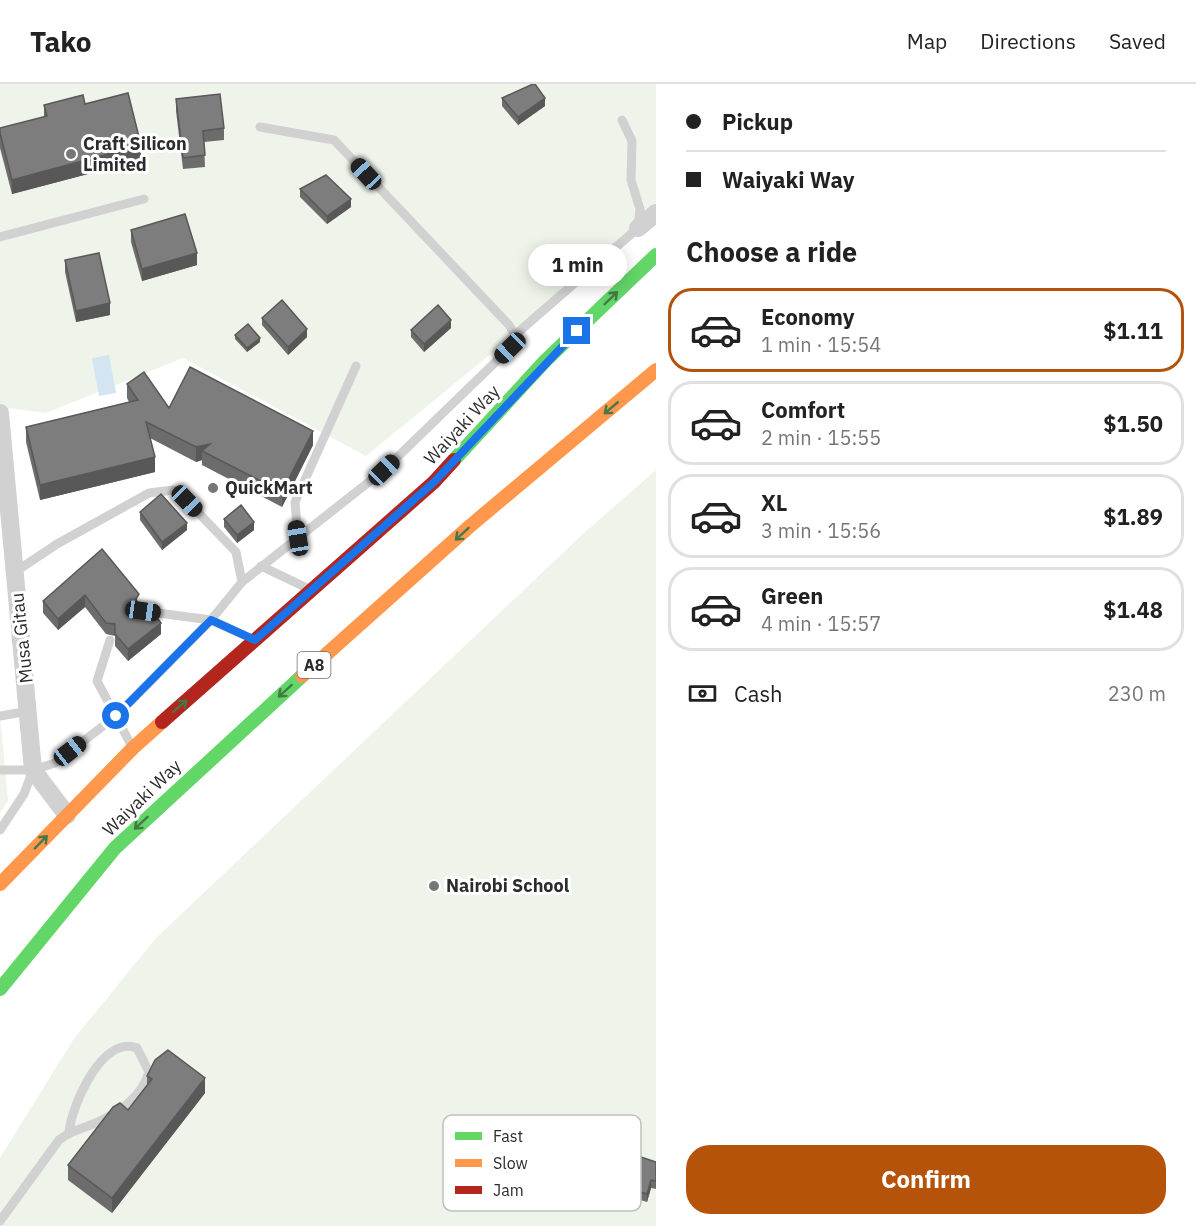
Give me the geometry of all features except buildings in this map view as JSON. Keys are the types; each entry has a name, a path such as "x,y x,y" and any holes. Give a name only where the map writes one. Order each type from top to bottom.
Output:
{"highway":[{"name":"Waiyaki Way","path":"0,884 133,748 434,482 546,361 656,255"},
{"name":"Waiyaki Way","path":"0,989 115,848 156,809 230,740 471,526 656,370"}],"street":[{"path":"638,228 656,213"},
{"name":"Musa Gitau","path":"0,413 5,523 15,572 33,770"},
{"path":"33,770 67,815"}],"lane":[{"path":"0,770 33,770 54,764 116,716 211,620 242,582 384,470 510,348 515,335 638,228 640,209 631,180 632,141 622,120"},
{"path":"260,128 334,140 509,325 515,335"},
{"path":"0,237 144,199"},
{"path":"298,538 295,502 356,366"},
{"path":"15,572 57,544 149,493 173,490 236,552 242,582"},
{"path":"261,566 312,591"},
{"path":"143,611 211,620 255,640"},
{"path":"111,640 97,681 133,748"},
{"path":"0,717 29,711"},
{"path":"0,830 24,794 33,770"},
{"path":"0,1221 59,1140 69,1132 107,1117 127,1104 145,1087 149,1072 137,1048 130,1045 116,1049 94,1070 70,1118 69,1132"}],"shaded area":[{"path":"0,84 656,84 656,219 366,456 183,358 46,413 0,407"},
{"name":"Nairobi School","path":"656,470 656,1226 0,1226 0,1158 73,1040 156,938 584,533"},
{"path":"0,716 8,801 0,813"}],"water":[{"path":"109,355 116,393 99,396 92,358"}],"traffic: fast":[{"path":"454,460 545,361 656,255"},
{"path":"0,989 115,848 302,676"}],"traffic: slow":[{"path":"302,676 470,526 656,370"},
{"path":"0,884 133,748 162,722"}],"traffic: jam":[{"path":"162,722 434,482 454,460"}],"place":[{"name":"Craft Silicon Limited","path":"71,154"},
{"name":"QuickMart","path":"213,488"},
{"name":"Nairobi School","path":"434,886"}],"route":[{"path":"116,716 211,620 255,640 434,482 546,361 577,331"}]}
